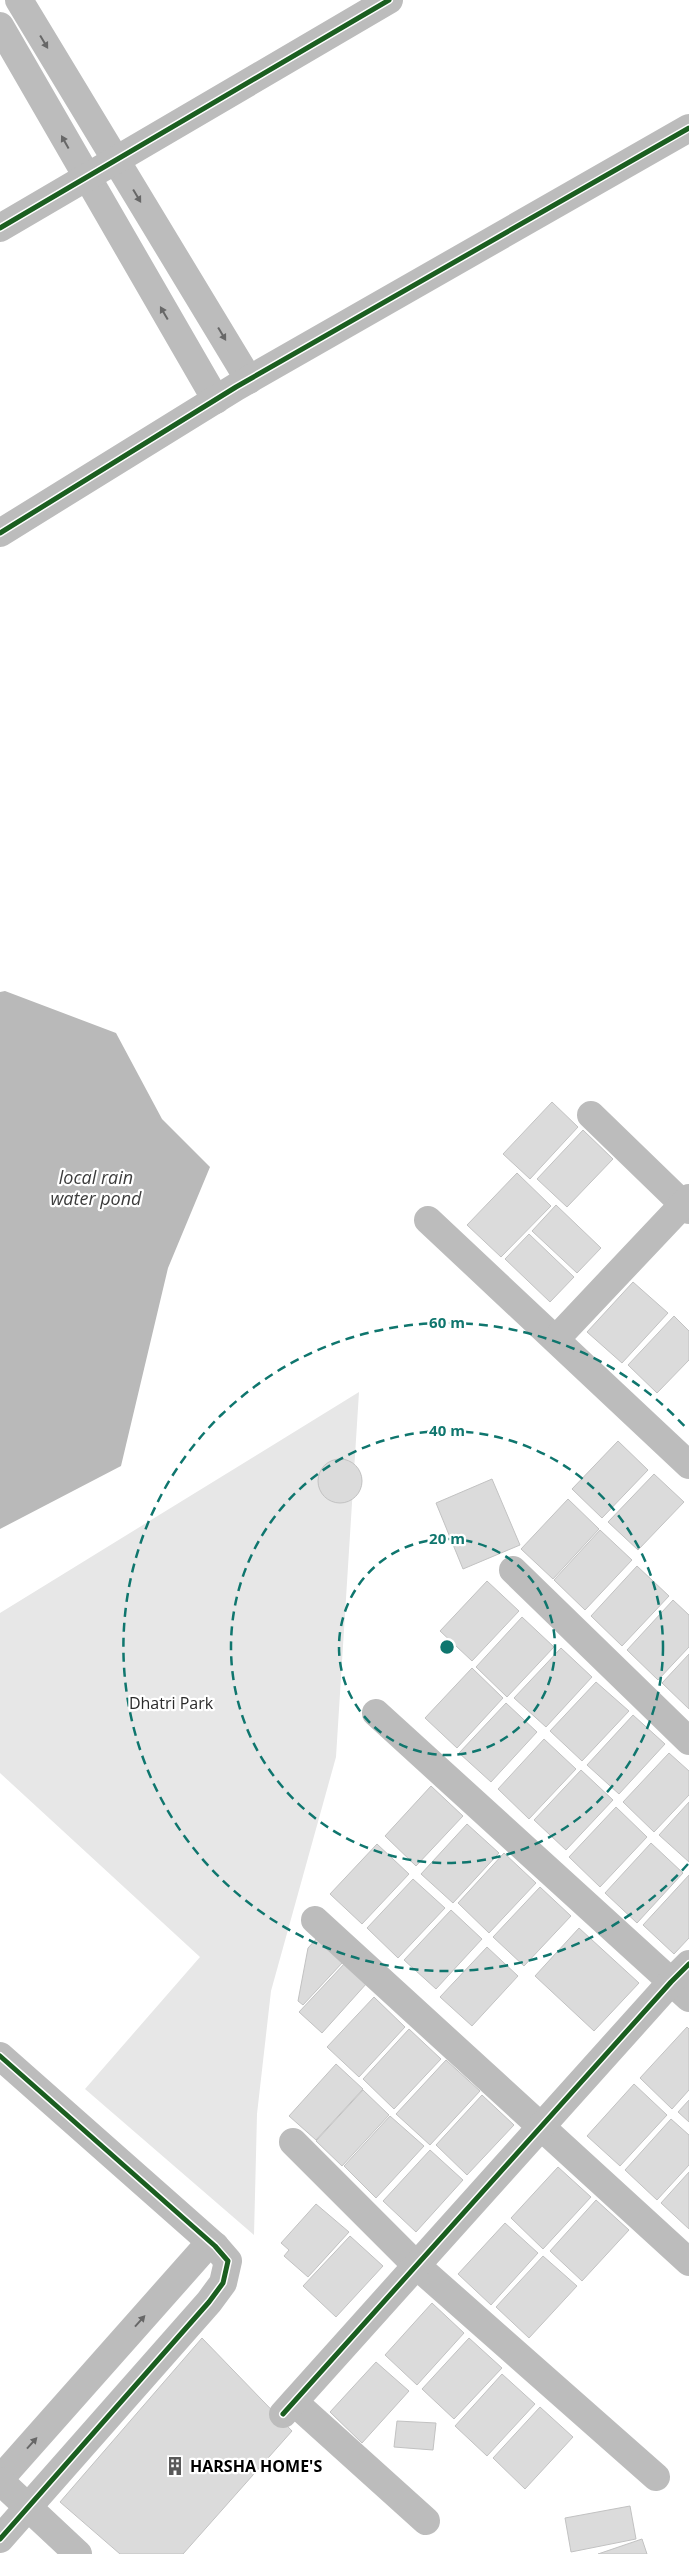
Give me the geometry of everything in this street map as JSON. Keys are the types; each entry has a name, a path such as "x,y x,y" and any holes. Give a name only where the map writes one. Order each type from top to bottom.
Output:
{"street":[{"path":"19,0 249,380"},
{"path":"0,228 389,0"},
{"path":"0,26 86,178 216,400"},
{"path":"0,533 249,380 689,128"},
{"path":"556,1339 687,1204 591,1115"},
{"path":"428,1220 689,1465"},
{"path":"514,1570 689,1741"},
{"path":"376,1713 683,1981 541,2127 289,2408 426,2521"},
{"path":"315,1920 689,2262"},
{"path":"0,2056 215,2246 228,2261 223,2283 209,2302 0,2539"},
{"path":"293,2142 416,2266 656,2477"},
{"path":"78,2554 0,2480 204,2249 215,2246"}],"green space":[{"name":"Dhatri Park","path":"359,1392 336,1757 271,1991 257,2114 254,2235 85,2089 200,1957 0,1773 0,1613"}],"water":[{"name":"local rain water pond","path":"5,991 116,1033 162,1119 210,1167 168,1268 121,1466 0,1529 0,992"}],"building":[{"path":"552,1102 578,1127 530,1179 503,1154"},
{"path":"583,1130 613,1159 567,1207 537,1179"},
{"path":"517,1173 551,1206 501,1257 467,1225"},
{"path":"556,1205 601,1248 577,1273 532,1231"},
{"path":"529,1234 574,1277 550,1302 505,1259"},
{"path":"633,1282 668,1313 622,1363 587,1332"},
{"path":"674,1316 689,1331 689,1360 657,1393 628,1365"},
{"path":"618,1441 648,1470 602,1518 572,1489"},
{"path":"340,1459 352,1463 358,1469 362,1481 358,1493 352,1499 340,1503 328,1499 322,1493 318,1481 322,1469 328,1463"},
{"path":"654,1474 684,1502 638,1550 608,1522"},
{"path":"492,1479 520,1545 463,1569 436,1503"},
{"path":"568,1499 599,1529 553,1579 521,1549"},
{"path":"600,1530 632,1560 585,1610 554,1580"},
{"path":"637,1566 669,1596 622,1646 591,1616"},
{"path":"487,1581 519,1611 472,1661 440,1631"},
{"path":"673,1600 689,1615 689,1647 658,1680 627,1650"},
{"path":"522,1617 554,1647 507,1697 476,1667"},
{"path":"561,1648 592,1677 546,1727 514,1698"},
{"path":"689,1654 689,1709 662,1683"},
{"path":"472,1668 503,1698 457,1748 425,1718"},
{"path":"596,1682 629,1711 582,1761 550,1731"},
{"path":"506,1703 537,1732 491,1782 459,1753"},
{"path":"633,1715 665,1744 619,1794 587,1765"},
{"path":"544,1739 576,1769 529,1819 498,1789"},
{"path":"669,1753 689,1771 689,1795 654,1832 623,1802"},
{"path":"581,1770 613,1800 566,1850 534,1820"},
{"path":"431,1786 463,1816 416,1866 385,1836"},
{"path":"689,1802 689,1862 659,1835"},
{"path":"616,1807 647,1837 600,1887 569,1857"},
{"path":"467,1824 499,1853 453,1903 421,1874"},
{"path":"651,1843 683,1873 637,1923 605,1893"},
{"path":"377,1844 409,1874 362,1924 330,1894"},
{"path":"504,1853 536,1883 489,1933 458,1903"},
{"path":"689,1875 689,1938 674,1954 643,1925"},
{"path":"413,1879 445,1908 398,1958 367,1928"},
{"path":"540,1887 571,1916 524,1966 493,1937"},
{"path":"451,1910 482,1939 436,1989 404,1960"},
{"path":"579,1928 639,1983 594,2031 535,1976"},
{"path":"318,1937 343,1962 303,2005 298,2001 308,1948"},
{"path":"487,1947 518,1976 472,2026 440,1997"},
{"path":"345,1963 367,1983 322,2033 299,2012"},
{"path":"374,1997 405,2027 359,2077 327,2047"},
{"path":"687,2027 689,2029 689,2090 672,2109 640,2078"},
{"path":"409,2029 441,2059 394,2109 363,2079"},
{"path":"446,2060 480,2091 430,2145 396,2114"},
{"path":"336,2064 363,2089 316,2140 289,2116"},
{"path":"634,2084 667,2115 620,2166 587,2136"},
{"path":"363,2090 389,2115 342,2166 316,2141"},
{"path":"482,2095 514,2125 467,2175 436,2145"},
{"path":"689,2100 689,2122 678,2112"},
{"path":"390,2116 424,2146 376,2198 344,2166"},
{"path":"671,2119 689,2135 689,2165 657,2200 625,2170"},
{"path":"430,2150 463,2180 416,2232 383,2201"},
{"path":"558,2167 591,2197 543,2249 511,2218"},
{"path":"689,2172 689,2229 661,2203"},
{"path":"596,2200 629,2230 582,2281 550,2251"},
{"path":"316,2204 349,2232 308,2277 284,2256 289,2250 281,2243"},
{"path":"505,2223 538,2253 491,2305 458,2274"},
{"path":"350,2236 383,2266 336,2317 303,2286"},
{"path":"543,2256 577,2286 529,2338 496,2307"},
{"path":"432,2303 464,2333 417,2385 385,2355"},
{"name":"HARSHA HOME'S","path":"202,2338 292,2431 183,2554 120,2554 60,2502"},
{"path":"469,2338 502,2368 454,2419 422,2389"},
{"path":"376,2362 409,2391 362,2443 330,2412"},
{"path":"502,2374 535,2404 487,2456 455,2426"},
{"path":"540,2407 573,2437 525,2489 493,2458"},
{"path":"397,2421 436,2423 433,2450 394,2447"},
{"path":"630,2506 636,2539 571,2552 565,2518"},
{"path":"642,2539 647,2554 598,2554"}],"cycle path":[{"path":"0,228 389,0"},
{"path":"0,533 236,387 689,128"},
{"path":"283,2414 689,1964"},
{"path":"0,2056 215,2246 228,2261 223,2283 209,2302 0,2539"}],"place":[{"name":"HARSHA HOME'S","path":"175,2466"}]}
